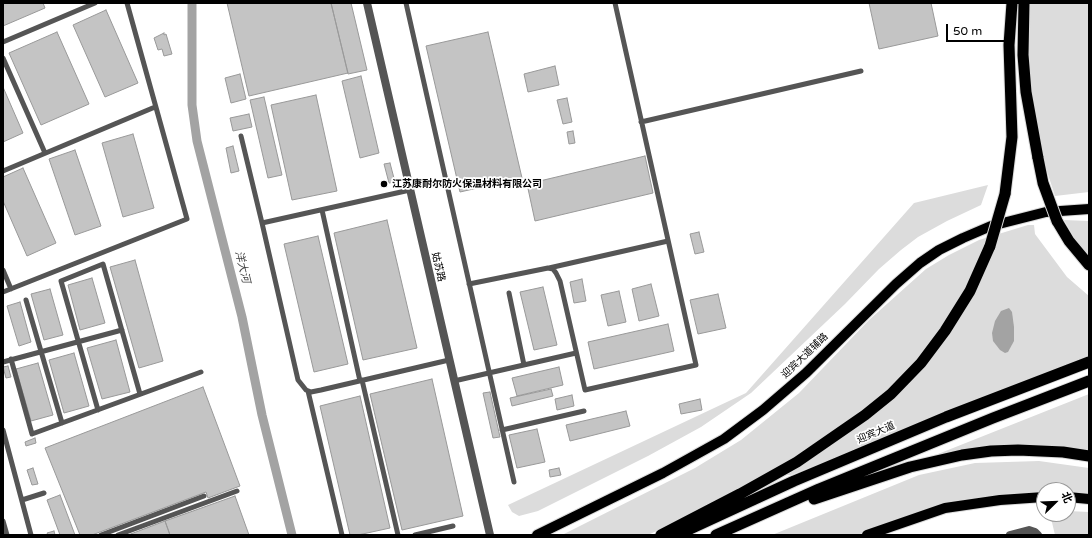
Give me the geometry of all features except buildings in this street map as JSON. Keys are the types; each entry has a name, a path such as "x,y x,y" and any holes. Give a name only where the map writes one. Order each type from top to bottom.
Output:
{"highway":[{"path":"661,535 740,494 797,462 865,415 891,394 921,364 945,331 970,291 990,246 1005,194 1012,137 1009,45 1012,3"},
{"path":"1024,3 1022,55 1026,92 1043,183 1057,221 1069,241 1089,266"},
{"name":"迎宾大道","path":"676,535 866,450 946,417 1089,362"},
{"path":"716,535 826,486 992,418 1089,381"},
{"path":"716,535 910,466 962,455 991,451 1018,450 1063,452 1089,456"}],"main road":[{"name":"迎宾大道辅路","path":"537,535 663,473 724,439 763,410 806,373 896,284 920,263 939,250 991,226 1046,212 1089,209"},
{"path":"868,535 945,508 1000,500 1036,498"},
{"path":"1076,498 1089,499"}],"street":[{"name":"姑苏路","path":"367,3 490,535"},
{"path":"1010,535 1029,530 1038,535"}],"lane":[{"path":"3,42 95,3"},
{"path":"3,292 186,219 127,3"},
{"path":"406,3 514,482"},
{"path":"548,268 553,269 560,281 585,390 696,365 615,3"},
{"path":"3,58 45,153"},
{"path":"641,122 861,71"},
{"path":"3,171 155,107"},
{"path":"241,136 298,380 302,386 311,392 449,360"},
{"path":"262,223 410,190"},
{"path":"322,210 398,535"},
{"path":"469,284 668,241"},
{"path":"98,410 61,281 104,264 140,394"},
{"path":"3,270 11,289"},
{"path":"508,293 524,365"},
{"path":"26,300 62,424"},
{"path":"3,362 122,330"},
{"path":"454,381 576,353"},
{"path":"11,359 32,434 201,372"},
{"path":"308,391 342,535"},
{"path":"502,430 584,411"},
{"path":"3,430 31,535"},
{"path":"118,535 237,491"},
{"path":"22,500 44,494"},
{"path":"101,535 204,496"},
{"path":"3,521 7,535"},
{"path":"415,535 453,526"}],"shaded area":[{"path":"1028,3 1089,3 1089,192 1055,196 1041,153 1027,62"},
{"path":"988,185 981,205 918,237 901,250 879,269 845,304 751,393 701,427 648,456 538,511 519,516 512,512 508,505 746,393 914,203"},
{"path":"1064,220 1089,221 1089,259 1080,248"},
{"path":"1028,225 1034,225 1035,234 1067,277 1089,296 1089,359 791,475 767,475 730,496 648,535 562,535 695,468 741,440 799,393 869,320 926,269 949,255 979,240"},
{"path":"1009,308 1012,312 1014,341 1008,352 1005,353 1000,350 993,341 992,333 995,321 1001,311"},
{"path":"1089,394 1089,454 944,456 938,454"},
{"path":"1039,461 1089,468 1089,496 1076,494 1076,482 1036,482 1036,493 1013,493 954,501 922,511 863,535 772,535 919,475 975,463"},
{"path":"1076,511 1089,512 1089,535 1055,535 1052,522 1076,522"}],"waterway":[{"name":"洋大河","path":"192,3 192,105 197,141 242,317 262,415 292,535"}],"place":[{"name":"江苏康耐尔防火保温材料有限公司","path":"384,184"}]}
